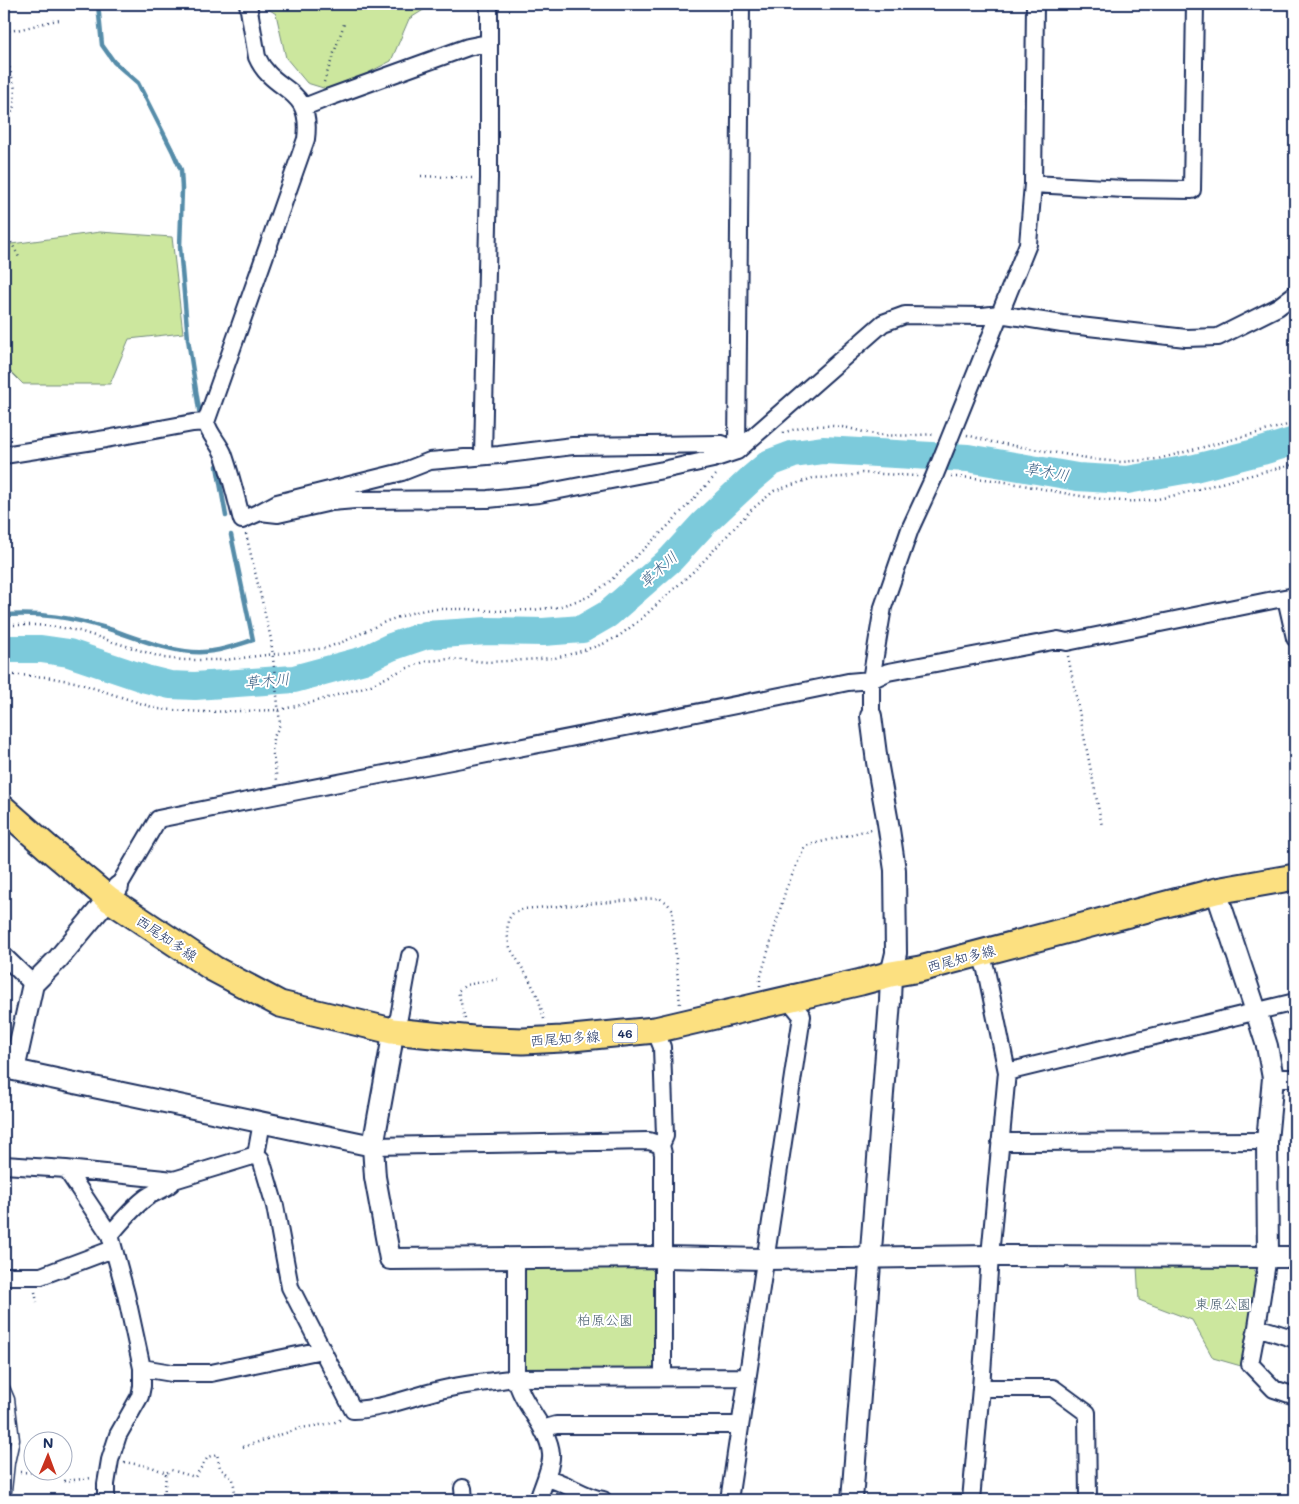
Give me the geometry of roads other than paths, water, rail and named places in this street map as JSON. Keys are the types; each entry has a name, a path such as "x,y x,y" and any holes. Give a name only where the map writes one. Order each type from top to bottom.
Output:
{"main road":[{"name":"西尾知多線","path":"4,808 47,847 114,893 214,969 280,1004 392,1031 466,1038 523,1041 655,1030 891,974 920,969 1216,891 1295,877"}],"street":[{"path":"248,4 257,58 261,66 291,92 311,105"},
{"path":"484,456 489,178 489,4"},
{"path":"737,451 741,4"},
{"path":"852,1500 891,974 896,953 895,879 871,716 870,680 882,607 910,529 936,472 1028,244 1033,184 1035,4"},
{"path":"1033,184 1124,189 1192,190 1195,4"},
{"path":"311,105 468,47 488,43"},
{"path":"311,105 307,117 306,139 206,422 207,427 222,450 242,520 277,503 402,472 430,461 573,446 722,444 737,451"},
{"path":"260,512 278,514 331,502 355,500 488,499 540,494 713,459 737,451 882,323 905,315 983,316 1000,314 1062,324 1186,338 1218,337 1278,307 1295,294"},
{"path":"4,455 206,422"},
{"path":"661,1145 649,1141 374,1146 9,1068 33,984 58,959 114,893 158,819 705,712 848,682 870,680 888,672 1058,640 1065,641 1290,597 1295,638"},
{"path":"1216,891 1267,1046 1273,1078 1267,1141 1268,1256 1250,1364 1274,1389 1295,1396"},
{"path":"971,1500 990,1256 1007,1072 986,970 980,953"},
{"path":"4,956 33,984"},
{"path":"410,956 399,1017 392,1031 374,1146 375,1177 390,1259 663,1257 765,1259 990,1256 1295,1257"},
{"path":"729,1500 802,1016 788,999"},
{"path":"1007,1072 1295,1002"},
{"path":"655,1030 662,1047 665,1136 661,1145 663,1154 663,1377"},
{"path":"1273,1078 1295,1078"},
{"path":"256,1155 262,1122"},
{"path":"1000,1142 1267,1141"},
{"path":"256,1155 261,1159 275,1206 290,1287 352,1410 391,1404 450,1388 516,1378 747,1377"},
{"path":"4,1165 174,1180 256,1155"},
{"path":"66,1169 111,1242 126,1294 142,1368 140,1396 118,1435 110,1460 106,1500"},
{"path":"4,1276 42,1276 111,1242 129,1213 147,1197 171,1184 174,1180"},
{"path":"516,1258 516,1378 525,1402 549,1441 551,1456 538,1500"},
{"path":"1257,1327 1295,1339"},
{"path":"142,1368 172,1373 211,1373 322,1350"},
{"path":"981,1388 1054,1388 1087,1413 1088,1500"},
{"path":"543,1430 556,1425 740,1425"},
{"path":"546,1478 557,1480 601,1500"}],"lane":[{"path":"4,1385 10,1399 15,1440 6,1500"}],"waterway":[{"path":"98,4 102,45 114,62 138,83 181,170 180,247 188,339 200,416"},
{"name":"草木川","path":"4,649 41,649 69,653 146,679 170,685 195,686 294,679 364,660 391,647 426,635 487,631 543,632 582,629 608,614 671,559 703,524 770,463 794,454 823,450 968,458 1077,477 1127,480 1195,468 1295,441"},
{"path":"217,466 226,516"},
{"path":"4,612 4,615 44,615 80,621 159,646 186,651 213,651 253,640 231,535"}],"park label":[{"name":"東原公園","path":"1223,1303"},
{"name":"柏原公園","path":"605,1319"}]}
